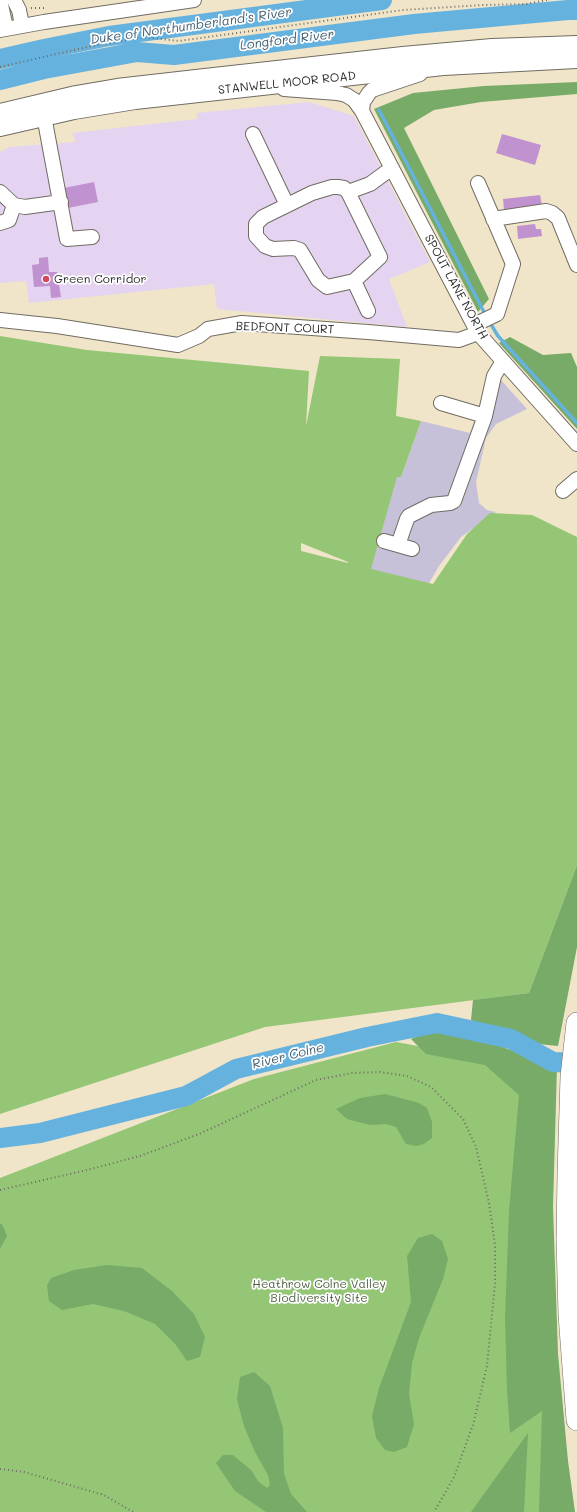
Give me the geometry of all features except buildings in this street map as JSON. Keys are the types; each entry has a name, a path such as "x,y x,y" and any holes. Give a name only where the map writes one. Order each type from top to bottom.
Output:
{"highway":[{"path":"577,1023 571,1077 568,1174 569,1315 577,1420"}],"main road":[{"name":"STANWELL MOOR ROAD","path":"0,113 76,95 117,88 431,53 492,48 577,45"},
{"name":"STANWELL MOOR ROAD","path":"0,127 91,106 135,100 443,66 577,59"}],"street":[{"path":"0,0 4,13 3,29 194,0"},
{"path":"14,0 19,10 22,25"},
{"path":"362,111 363,102 372,90 443,66"},
{"name":"SPOUT LANE NORTH","path":"260,86 346,95 354,100 362,111 392,168 503,361 577,444"},
{"path":"44,116 68,239 92,237"},
{"path":"253,134 287,205"},
{"path":"348,192 370,184 392,168"},
{"path":"478,183 513,264 497,314 482,324"},
{"path":"332,187 344,188 348,192 380,257 354,281 327,287 318,280 300,250 294,248 273,249 265,246 256,236 256,224 263,217 312,193 332,187"},
{"path":"0,192 14,205 25,207 61,202"},
{"path":"0,223 9,220 14,205"},
{"path":"494,219 546,211 552,213 558,218 577,265"},
{"path":"354,281 368,311"},
{"name":"BEDFONT COURT","path":"0,320 57,326 178,345 199,336 208,328 242,323 459,340 482,324"},
{"path":"384,541 405,547 407,519 409,516 431,505 450,503 454,501 485,416 494,376 503,361"},
{"path":"441,403 485,416"},
{"path":"563,491 577,479"}],"path":[{"path":"0,67 87,47 143,37 179,41 403,10 482,4 526,4 547,0"},
{"path":"0,1190 140,1156 199,1134 316,1080 352,1072 380,1072 407,1076 431,1087 463,1119 476,1147 489,1203 495,1245 495,1283 487,1366 473,1425 454,1477 434,1512"},
{"path":"0,1468 24,1472 104,1495 133,1512"}],"shaded area":[{"path":"309,102 354,116 430,262 389,279 407,327 217,309 214,284 29,303 26,281 0,283 0,152 10,147 76,142 72,133 197,119 197,113"},
{"path":"492,370 527,409 496,424 486,438 476,482 479,503 487,510 496,512 461,537 439,566 428,585 370,571 397,476 401,477 421,421 470,433"}],"green space":[{"path":"577,82 577,94 481,102 434,110 404,128 489,299 478,312 374,109 413,93 484,86"},
{"path":"0,336 87,350 309,371 306,426 320,356 400,359 396,416 421,421 401,477 397,477 371,569 433,584 467,534 490,513 532,515 577,537 577,865 529,993 265,1027 0,1114","holes":["301,543 348,562 301,551"]},
{"path":"510,337 543,355 571,353 577,367 577,429 499,343"},
{"path":"577,865 577,947 558,1046 528,1043 471,1020 473,1000 529,993"},
{"path":"434,1029 497,1045 557,1067 553,1207 558,1354 568,1461 575,1512 539,1512 542,1411 510,1433 505,1318 509,1211 519,1095 485,1065 426,1054 411,1039"},
{"name":"Heathrow Colne Valley Biodiversity Site","path":"396,1042 542,1069 546,1512 0,1512 0,1178 254,1079"},
{"path":"385,1094 419,1103 427,1108 432,1122 432,1138 424,1144 416,1146 406,1144 396,1127 386,1124 370,1125 347,1119 336,1109 360,1098"},
{"path":"0,1224 2,1224 7,1236 0,1249"},
{"path":"432,1234 442,1241 448,1259 443,1279 419,1338 412,1363 409,1394 414,1424 407,1447 394,1452 385,1450 376,1438 372,1416 379,1388 411,1302 407,1256 418,1238"},
{"path":"107,1265 142,1268 172,1291 194,1314 205,1337 200,1357 187,1361 176,1345 155,1324 124,1311 93,1304 62,1310 49,1301 47,1285 51,1278 74,1270"},
{"path":"254,1372 270,1386 283,1428 284,1474 291,1494 307,1512 266,1512 235,1491 216,1463 223,1455 233,1455 251,1470 258,1481 267,1488 270,1485 268,1475 255,1452 244,1426 237,1399 240,1377"},
{"path":"528,1433 524,1512 471,1512"}],"waterway":[{"name":"Duke of Northumberland's River","path":"0,59 109,36 382,0"},
{"name":"Longford River","path":"0,80 44,69 137,52 174,55 414,24 577,10"},
{"path":"379,110 486,316"},
{"path":"489,321 498,336 577,423"},
{"name":"River Colne","path":"0,1138 40,1133 186,1096 236,1069 367,1037 437,1023 511,1039 553,1062 577,1063"}],"place":[{"name":"Green Corridor","path":"46,279"}]}
